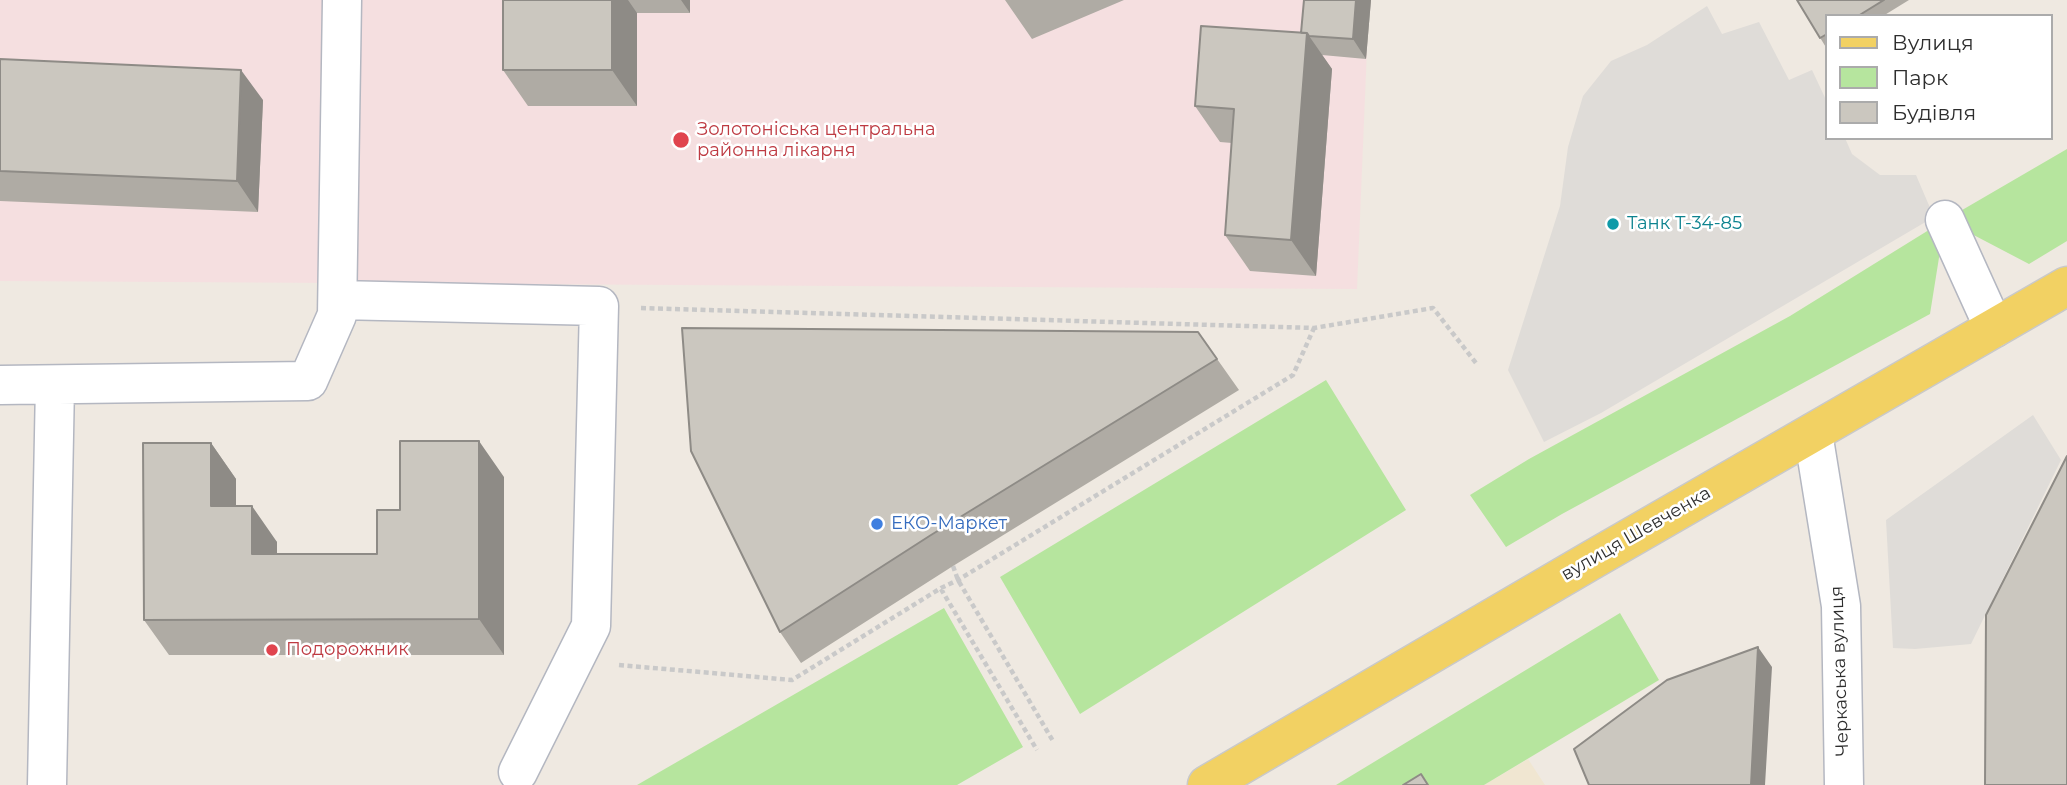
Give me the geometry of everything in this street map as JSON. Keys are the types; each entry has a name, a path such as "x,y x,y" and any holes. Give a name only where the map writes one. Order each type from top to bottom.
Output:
{"main road":[{"name":"вулиця Шевченка","path":"1206,785 2067,286"}],"street":[{"path":"0,386 308,381 337,315 342,17 311,0"},
{"path":"1945,220 1994,328"},
{"path":"338,300 599,306 590,626 518,772"},
{"path":"47,785 55,385"},
{"name":"Черкаська вулиця","path":"1812,432 1840,606 1844,785"}],"path":[{"path":"599,306 1314,328 1433,308 1476,363"},
{"path":"573,662 792,680 1293,375 1314,328"},
{"path":"953,566 958,580 1053,741"},
{"path":"941,588 1037,750"}],"shaded area":[{"name":"Золотоніська центральна районна лікарня","path":"0,0 1369,0 1357,289 0,281"},
{"path":"1707,6 1722,34 1759,22 1789,80 1812,70 1826,100 1826,140 1846,140 1852,154 1880,175 1916,175 1934,217 1601,413 1544,442 1508,370 1560,206 1568,147 1583,96 1611,61 1647,45"},
{"path":"2033,415 2061,460 1971,644 1915,649 1893,648 1886,520"},
{"path":"1528,759 1545,785 1484,785"}],"green space":[{"path":"2067,149 2067,241 2029,264 1945,220"},
{"path":"1945,220 1930,314 1506,547 1470,495 1529,459 1790,316"},
{"path":"1326,380 1406,510 1080,714 1000,577"},
{"path":"944,608 1023,747 957,785 637,785"},
{"path":"1620,613 1659,680 1484,785 1336,785"}],"building":[{"path":"503,0 612,0 612,70 503,70"},
{"path":"1304,0 1356,0 1353,39 1301,33"},
{"path":"1797,0 1884,0 1861,14 1826,14 1826,35 1820,38"},
{"path":"1201,26 1307,33 1291,240 1225,235 1234,109 1195,106"},
{"path":"0,59 241,70 237,181 0,171"},
{"name":"ЕКО-Маркет","path":"682,328 1198,332 1217,359 931,535 780,632 691,451"},
{"path":"400,441 479,441 479,619 144,620 143,443 211,443 211,506 252,506 252,554 377,554 377,510 400,510"},
{"path":"2067,456 2067,785 1985,785 1986,615"},
{"path":"1758,647 1751,785 1589,785 1574,749 1667,680"},
{"path":"1421,774 1428,785 1403,785"}],"place":[{"name":"Золотоніська центральна районна лікарня","path":"681,140"},
{"name":"Танк Т-34-85","path":"1613,224"},
{"name":"ЕКО-Маркет","path":"877,524"},
{"name":"Подорожник","path":"272,650"}]}
